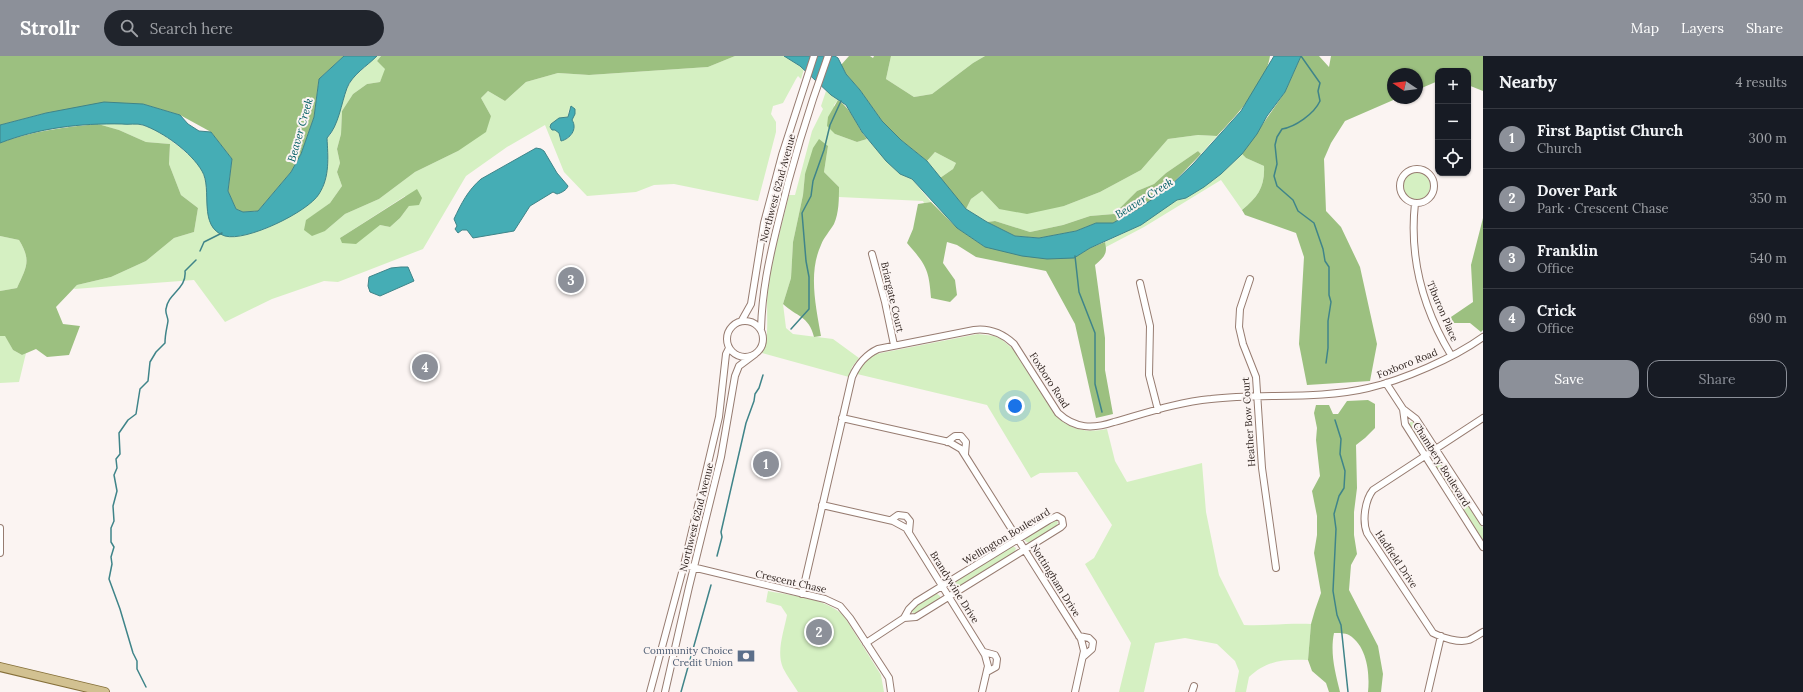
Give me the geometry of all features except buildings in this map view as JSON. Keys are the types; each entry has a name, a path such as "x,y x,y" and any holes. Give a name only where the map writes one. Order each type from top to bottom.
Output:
{"main road":[{"path":"0,667 87,690 105,692"}],"street":[{"name":"Northwest 62nd Avenue","path":"742,320 751,304 764,223 782,155 814,56"},
{"name":"Northwest 62nd Avenue","path":"761,329 762,302 768,266 797,149 828,56"},
{"path":"1418,169 1430,175 1434,188 1428,199 1415,203 1403,196 1400,187 1405,174 1409,171 1418,169"},
{"name":"Tiburon Place","path":"1415,203 1413,247 1418,280 1427,306 1452,355"},
{"name":"Briargate Court","path":"872,254 885,302 894,345"},
{"name":"Heather Bow Court","path":"1250,279 1240,309 1239,327 1243,344 1256,377 1264,485 1276,568"},
{"path":"1140,284 1150,326 1149,375 1158,410"},
{"path":"742,320 749,320 761,329 763,343 760,349 754,354 748,357 741,357 734,354 729,348 727,334 735,323 742,320"},
{"name":"Foxboro Road","path":"802,594 852,377 860,363 871,352 894,345 974,330 987,330 995,332 1014,344 1054,407 1064,418 1081,426 1094,427 1158,410 1212,399 1349,392 1386,383 1452,355 1483,336"},
{"name":"Northwest 62nd Avenue","path":"650,692 684,565 719,417 726,354 729,348"},
{"name":"Northwest 62nd Avenue","path":"665,692 722,457 735,376 739,366 754,354"},
{"name":"Chambery Boulevard","path":"1386,383 1404,409 1416,419 1483,522"},
{"name":"Chambery Boulevard","path":"1404,409 1405,424 1483,547"},
{"name":"Nottingham Drive","path":"842,418 947,442 957,445 965,454 1026,549 1079,636 1083,645 1083,657 1075,692"},
{"name":"Hadfield Drive","path":"1483,418 1373,490 1368,499 1364,523 1367,533 1430,629 1441,636 1465,641 1474,638 1483,632"},
{"name":"Nottingham Drive","path":"947,442 955,436 961,436 966,442 965,454"},
{"name":"Brandywine Drive","path":"822,505 891,520 901,524 909,532 984,652 987,660 987,672 982,692"},
{"name":"Brandywine Drive","path":"891,520 898,515 906,516 910,521 909,532"},
{"name":"Wellington Boulevard","path":"866,643 904,618 911,606 942,586 1054,517 1060,517 1062,519 1063,525 1061,527 950,598 916,617 904,618"},
{"path":"0,528 0,553"},
{"name":"Crescent Chase","path":"684,565 825,599 840,606 850,618 889,678 891,692"},
{"name":"Nottingham Drive","path":"1079,636 1088,638 1092,642 1092,649 1083,657"},
{"path":"1428,692 1441,636"},
{"name":"Brandywine Drive","path":"984,652 995,655 997,659 996,667 987,672"}],"green space":[{"path":"0,56 344,56 319,79 314,117 301,154 291,172 258,211 243,212 236,209 228,191 232,159 211,132 180,115 143,104 46,113 0,125"},
{"path":"377,56 381,56 377,61 386,69 380,82 367,84 353,94 342,111 341,134 337,149 340,163 337,172 342,186 330,203 307,220 325,231 345,214 379,199 415,172 458,151 491,116 481,98 488,91 505,101 526,82 558,73 589,75 708,67 735,56 784,56 804,69 801,79 798,76 783,103 773,106 771,114 776,122 776,132 758,201 674,184 654,185 636,192 587,196 564,172 545,125 507,147 466,176 423,249 338,282 324,281 272,299 225,322 194,280 74,289 77,285 111,277 146,261 174,238 194,232 198,208 181,195 169,164 170,144 146,142 119,130 98,124 137,124 149,128 166,137 192,158 203,171 207,187 208,214 263,230 301,210 328,165 327,138 331,134 347,88 353,78","holes":["569,108 572,134 567,139 560,139 559,133 555,130 563,117 568,117","405,196 409,206 400,218 390,227 380,225 340,238"]},
{"path":"381,56 735,56 708,67 589,75 558,73 526,82 505,101 488,91 481,98 491,116 486,132 458,151 415,172 379,199 345,214 325,231 312,236 304,230 306,220 330,203 342,186 337,172 340,163 337,149 341,134 342,111 353,94 367,84 380,82 385,69 377,61"},
{"path":"849,56 870,56 873,58 874,56 891,56 886,79 914,97 932,94 973,63 985,56 1270,56 1263,78 1249,99 1217,136 1198,135 1168,139 1141,170 1100,192 1064,206 1027,214 999,209 982,191 971,199 966,209 940,178 953,169 956,163 935,152 927,161 901,140 882,121 860,90 846,74 841,65"},
{"path":"891,56 985,56 973,63 932,94 914,97 886,79"},
{"path":"1301,56 1319,56 1329,67 1331,56 1483,56 1483,91 1471,86 1471,68 1435,68 1435,82 1423,87 1423,68 1387,68 1387,103 1345,121 1331,143 1324,159 1326,211 1341,227 1360,267 1377,344 1370,381 1307,385 1299,344 1304,257 1296,233 1245,215 1242,210 1252,201 1262,186 1264,166 1246,158 1242,154 1285,92"},
{"path":"826,91 838,100 834,105 835,134 857,142 867,139 900,174 912,179 931,202 924,203 923,201 839,197 839,187 824,172 828,146 805,174 803,195 793,242 791,278 783,304 786,328 793,334 833,339 859,358 852,367 849,377 762,353 765,346 767,330 768,288 777,241 789,195 795,195 812,131 823,109 821,106"},
{"path":"838,100 847,108 867,139 857,142 835,134 827,126 828,117"},
{"path":"98,124 119,130 146,142 170,144 169,164 181,195 198,208 194,232 174,238 146,261 111,277 77,285 56,307 63,324 80,326 69,355 47,357 36,349 22,355 13,350 5,336 0,336 0,291 17,288 25,270 26,259 23,247 19,240 0,236 0,143 24,135 48,130"},
{"path":"1198,135 1217,136 1201,154 1198,151 1166,173 1154,184 1137,191 1114,214 1090,216 1063,225 1030,232 995,221 987,222 966,209 971,199 982,191 999,209 1064,206 1100,192 1141,170 1168,139"},
{"path":"819,139 828,146 824,172 839,187 839,196 836,220 822,242 815,267 814,290 821,336 814,337 812,330 806,321 783,304 791,278 793,242 803,195 805,174 813,148"},
{"path":"1198,151 1201,154 1166,190 1138,209 1113,223 1096,223 1076,231 1039,238 1015,236 987,222 995,221 1030,232 1063,225 1090,216 1114,214 1137,191 1154,184 1166,173"},
{"path":"935,152 956,163 953,169 940,178 927,161"},
{"path":"1242,154 1246,158 1264,166 1264,173 1262,186 1252,201 1242,210 1221,180 1144,227 1106,247 1105,242 1141,225 1177,199 1186,198 1221,174"},
{"path":"1416,172 1426,176 1430,186 1426,196 1416,200 1406,196 1402,186 1406,176"},
{"path":"417,189 422,198 419,205 409,206 400,218 390,227 380,225 356,244 342,243 340,238"},
{"path":"931,202 957,228 985,247 1074,258 1090,248 1105,242 1106,252 1101,260 1095,265 1105,338 1105,370 1113,414 1096,418 1075,324 1046,271 976,257 957,245 947,242 943,263 955,280 957,295 950,302 931,298 928,274 922,262 907,243 913,229 918,204"},
{"path":"1483,218 1483,330 1481,332 1470,323 1449,323 1448,319 1473,302 1471,265"},
{"path":"0,236 19,240 23,247 26,264 17,288 0,291"},
{"path":"978,334 994,336 1001,339 1013,349 1055,415 1066,424 1079,429 1092,431 1107,429 1115,461 1127,482 1202,463 1206,512 1219,575 1244,625 1311,624 1308,660 1284,660 1263,667 1249,677 1246,692 1235,692 1239,671 1235,661 1217,644 1185,638 1155,643 1144,692 1119,692 1131,643 1085,564 1094,558 1112,525 1077,472 1040,473 1031,478 987,405 857,374 865,363 876,354"},
{"path":"5,335 13,350 22,355 26,353 19,382 0,383 0,336"},
{"path":"1368,400 1375,404 1375,428 1356,445 1357,488 1354,512 1354,535 1357,554 1351,565 1349,590 1378,646 1383,674 1381,692 1368,692 1368,669 1360,646 1347,634 1334,633 1333,655 1340,692 1329,692 1326,683 1312,671 1308,660 1311,624 1321,593 1314,553 1317,535 1317,516 1312,491 1320,476 1316,440 1317,428 1314,413 1316,405 1329,405 1333,414 1338,414 1347,401"},
{"path":"1410,422 1415,422 1428,443 1427,446 1422,447 1409,426"},
{"path":"1436,456 1483,528 1483,543 1431,459"},
{"path":"1055,520 1058,522 1056,527 1029,543 1025,541 1026,537"},
{"path":"1012,546 1016,548 1014,553 955,590 950,589 950,584"},
{"path":"768,591 819,601 837,610 844,616 881,675 884,692 798,692 783,668 780,655 781,642 787,615 781,606 766,602"},
{"path":"936,593 940,596 940,599 915,614 912,612 912,608"}],"water":[{"path":"344,56 377,56 349,83 337,121 327,138 328,167 323,187 313,201 303,209 276,224 247,234 235,237 225,236 216,231 211,225 208,216 205,179 202,171 184,150 159,132 143,125 91,124 75,126 45,130 0,143 0,125 46,113 104,102 143,104 180,115 188,124 199,131 211,132 232,159 228,191 236,209 243,212 258,211 291,172 301,154 314,117 319,79"},
{"path":"784,56 835,56 838,58 846,74 860,90 882,121 901,140 927,161 966,209 987,222 1015,236 1039,238 1076,231 1096,223 1113,223 1138,209 1166,190 1193,164 1241,111 1274,56 1301,56 1285,92 1267,116 1257,134 1242,154 1221,174 1204,187 1186,198 1177,200 1141,225 1090,248 1074,258 1047,259 1022,256 985,247 957,228 912,179 900,174 886,161 862,132 846,105 831,95 800,66"},
{"path":"571,106 575,109 575,114 572,120 574,123 574,130 570,136 561,141 559,133 552,130 550,127 551,124 559,118 568,117"},
{"path":"536,148 544,151 557,173 568,186 566,189 557,194 553,192 530,206 514,231 473,238 467,230 462,230 458,233 455,229 457,226 454,219 465,198 476,183"},
{"path":"408,267 414,281 380,296 370,292 368,286 369,277 391,268"}],"waterway":[{"path":"1301,56 1320,83 1318,91 1320,101 1309,115 1293,126 1282,129 1277,137 1275,145 1277,164 1274,176 1277,186 1293,200 1298,211 1314,223 1323,249 1325,261 1329,267 1329,295 1331,302 1328,321 1328,348 1326,363"},
{"path":"791,329 809,309 809,277 806,261 802,213 811,196 813,181 824,150 830,125 841,101"},
{"path":"200,251 204,242 222,233"},
{"path":"1075,256 1079,292 1095,333 1095,384 1102,412"},
{"path":"146,687 137,669 137,661 133,653 120,609 109,579 112,564 111,557 114,547 111,542 111,528 114,521 113,506 117,491 114,475 117,468 116,459 120,454 119,433 128,420 136,414 140,389 148,381 150,362 156,352 165,343 168,321 166,310 167,304 183,282 185,271 196,260"},
{"path":"717,556 722,537 721,532 746,423 763,375"},
{"path":"1335,420 1341,439 1340,454 1345,471 1344,488 1339,496 1334,514 1336,529 1333,591 1337,615 1341,625 1348,692"},
{"path":"681,692 711,585"}],"place":[{"name":"Franklin","path":"571,280"},
{"name":"Crick","path":"425,367"},
{"name":"First Baptist Church","path":"766,464"},
{"name":"Dover Park","path":"819,632"},
{"name":"Community Choice Credit Union","path":"746,656"}],"water label":[{"name":"Beaver Creek","path":"300,130"},
{"name":"Beaver Creek","path":"1144,198"}]}
